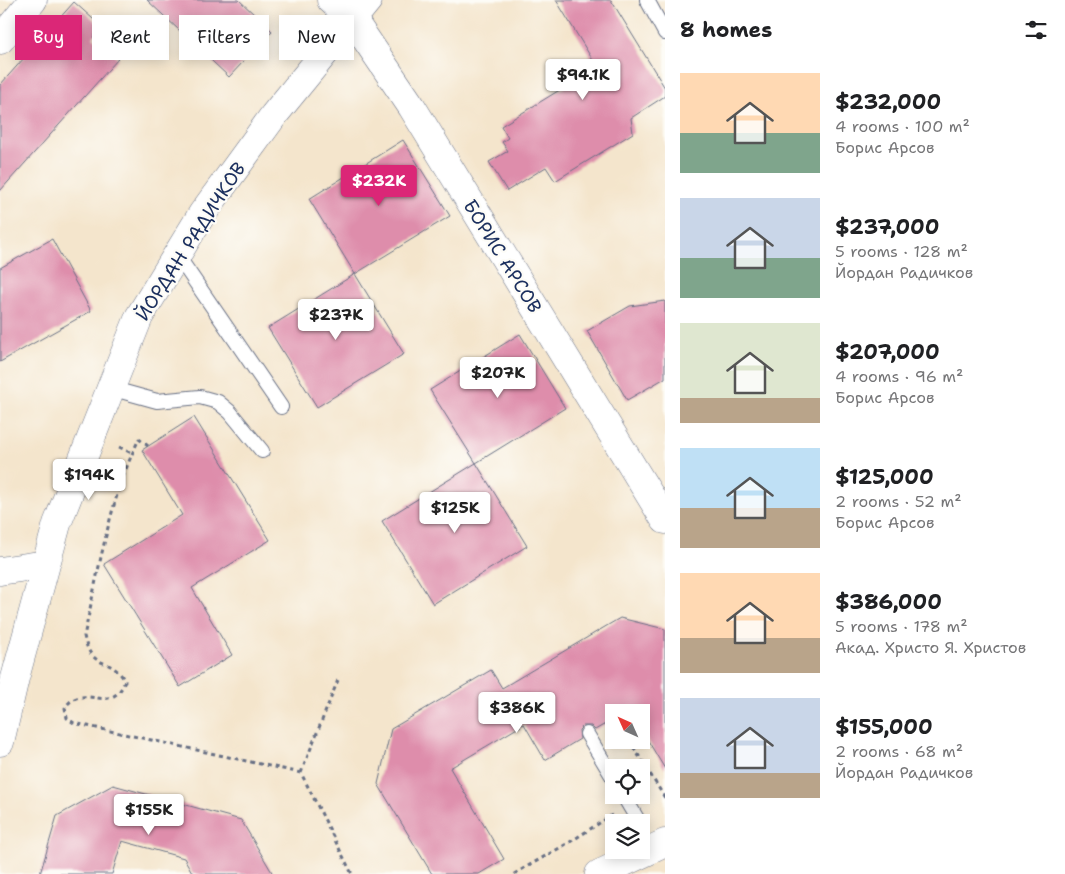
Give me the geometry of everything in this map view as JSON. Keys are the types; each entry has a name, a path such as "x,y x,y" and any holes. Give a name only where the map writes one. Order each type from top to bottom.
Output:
{"street":[{"path":"0,40 33,0"},
{"name":"БОРИС АРСОВ","path":"331,0 360,10 412,108 665,520"},
{"name":"ЙОРДАН РАДИЧКОВ","path":"0,742 57,524 139,317 202,214 274,115 360,10"},
{"path":"0,571 46,564"},
{"path":"599,874 619,859"}],"lane":[{"path":"647,0 665,33"},
{"path":"176,256 281,408"},
{"path":"110,388 157,401 200,397 218,402 230,412 262,451"},
{"path":"587,734 605,764"}],"path":[{"path":"148,446 139,438 132,453 107,534 84,636 88,652 93,659 120,672 126,681 121,692 111,698 101,699 79,696 70,700 65,708 67,718 74,723 301,773"},
{"path":"119,447 132,453"},
{"path":"338,680 301,773 352,874"},
{"path":"635,749 665,798"},
{"path":"514,874 605,819"}],"building":[{"path":"147,0 239,0 255,15 179,15 179,30 169,21 169,15 163,15"},
{"path":"556,0 611,0 665,88 665,96 631,118 633,133 555,181 546,167 507,191 489,162 508,151 502,142 508,138 501,126 597,67"},
{"path":"74,2 92,18 92,60 117,60 0,191 0,85 22,60 82,60 82,15 62,15"},
{"path":"211,60 245,60 229,77"},
{"path":"403,140 450,216 355,274 309,199"},
{"path":"52,239 91,311 0,362 0,268"},
{"path":"355,274 404,354 317,407 268,328"},
{"path":"665,301 665,378 627,400 587,331 630,306"},
{"path":"520,334 565,408 476,463 430,390"},
{"path":"194,417 270,540 192,588 232,655 180,687 104,564 182,515 142,450"},
{"path":"476,463 527,546 433,604 382,521"},
{"path":"620,618 665,629 665,769 650,744 650,704 605,704 605,724 595,730 591,726 583,726 579,730 580,739 545,760 524,724 450,768 504,859 479,874 432,874 378,784 391,729 491,670 502,688"},
{"path":"113,785 241,820 273,874 193,874 184,858 122,841 112,874 40,874 57,816"}]}
